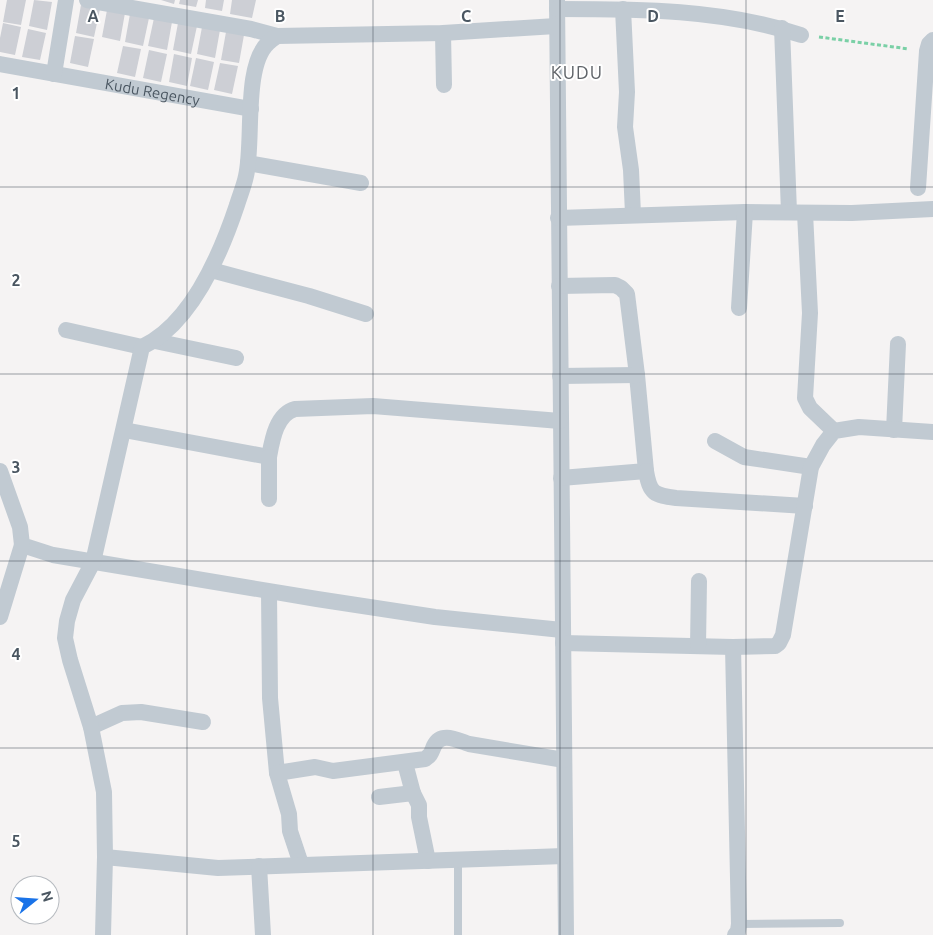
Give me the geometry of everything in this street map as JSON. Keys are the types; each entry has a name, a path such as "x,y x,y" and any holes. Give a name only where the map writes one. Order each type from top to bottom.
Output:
{"street":[{"path":"54,74 66,0"},
{"path":"87,0 251,29 277,36 442,33 557,12 623,9 719,17 754,22 782,28 801,35"},
{"path":"623,9 627,92 625,127 631,170 632,214"},
{"path":"557,12 566,935"},
{"path":"782,28 797,212 810,313 805,398 810,408 834,431"},
{"path":"442,33 444,85"},
{"path":"103,935 104,792 91,727 65,638 67,621 73,600 93,562 124,430 149,344 192,302 211,270 228,234 246,176 253,74 267,44 277,36"},
{"path":"918,188 930,46"},
{"name":"Kudu Regency","path":"0,64 251,109"},
{"path":"248,163 361,183"},
{"path":"558,218 632,214 933,209"},
{"path":"740,308 745,212"},
{"path":"211,270 309,296 366,314"},
{"path":"559,286 615,285 627,294 638,375 646,471 648,485 652,491 658,496 676,498 805,506"},
{"path":"66,330 236,358"},
{"path":"894,430 898,344"},
{"path":"560,376 638,375"},
{"path":"269,499 269,457 271,444 284,415 295,409 373,406 560,422"},
{"path":"22,545 53,555 269,592 562,637 733,648 770,647 779,643 783,635 812,467 823,445 834,431 859,427 933,432"},
{"path":"124,430 269,457"},
{"path":"715,441 744,457 812,467"},
{"path":"0,471 20,527 22,545 0,617"},
{"path":"561,478 646,471"},
{"path":"698,646 699,581"},
{"path":"269,592 270,698 277,773 289,814 290,831 301,864"},
{"path":"733,648 737,930"},
{"path":"91,727 122,714 142,712 203,722"},
{"path":"277,773 315,767 333,771 405,762 429,756 437,740 442,737 469,744 564,760"},
{"path":"405,762 413,793 419,806 419,817 428,861"},
{"path":"378,797 413,793"},
{"path":"105,856 218,868 564,856"},
{"path":"259,866 264,935"}],"lane":[{"path":"458,861 458,935"},
{"path":"737,930 840,923"}],"path":[{"path":"801,35 860,44 930,46"}],"building":[{"path":"7,0 26,0 21,25 3,22"},
{"path":"34,0 52,2 47,30 29,26"},
{"path":"161,0 175,0 174,4"},
{"path":"180,0 198,0 196,7 179,4"},
{"path":"206,0 224,0 222,11 205,8"},
{"path":"232,0 256,0 252,18 230,14"},
{"path":"81,5 100,9 94,37 76,33"},
{"path":"107,10 125,13 120,41 102,37"},
{"path":"130,14 149,18 143,46 125,42"},
{"path":"154,18 172,22 167,50 148,46"},
{"path":"3,23 21,27 15,55 0,52"},
{"path":"178,23 197,26 191,54 173,50"},
{"path":"202,27 220,30 215,58 197,54"},
{"path":"28,29 46,33 40,60 22,57"},
{"path":"226,32 244,35 239,63 221,60"},
{"path":"75,36 94,39 88,67 70,63"},
{"path":"123,46 141,49 135,77 117,73"},
{"path":"149,50 167,54 161,82 143,78"},
{"path":"174,54 192,58 187,86 169,82"},
{"path":"196,58 214,62 208,90 190,86"},
{"path":"220,63 238,66 232,94 214,90"}],"district":[{"name":"KUDU","path":"577,72"}]}
